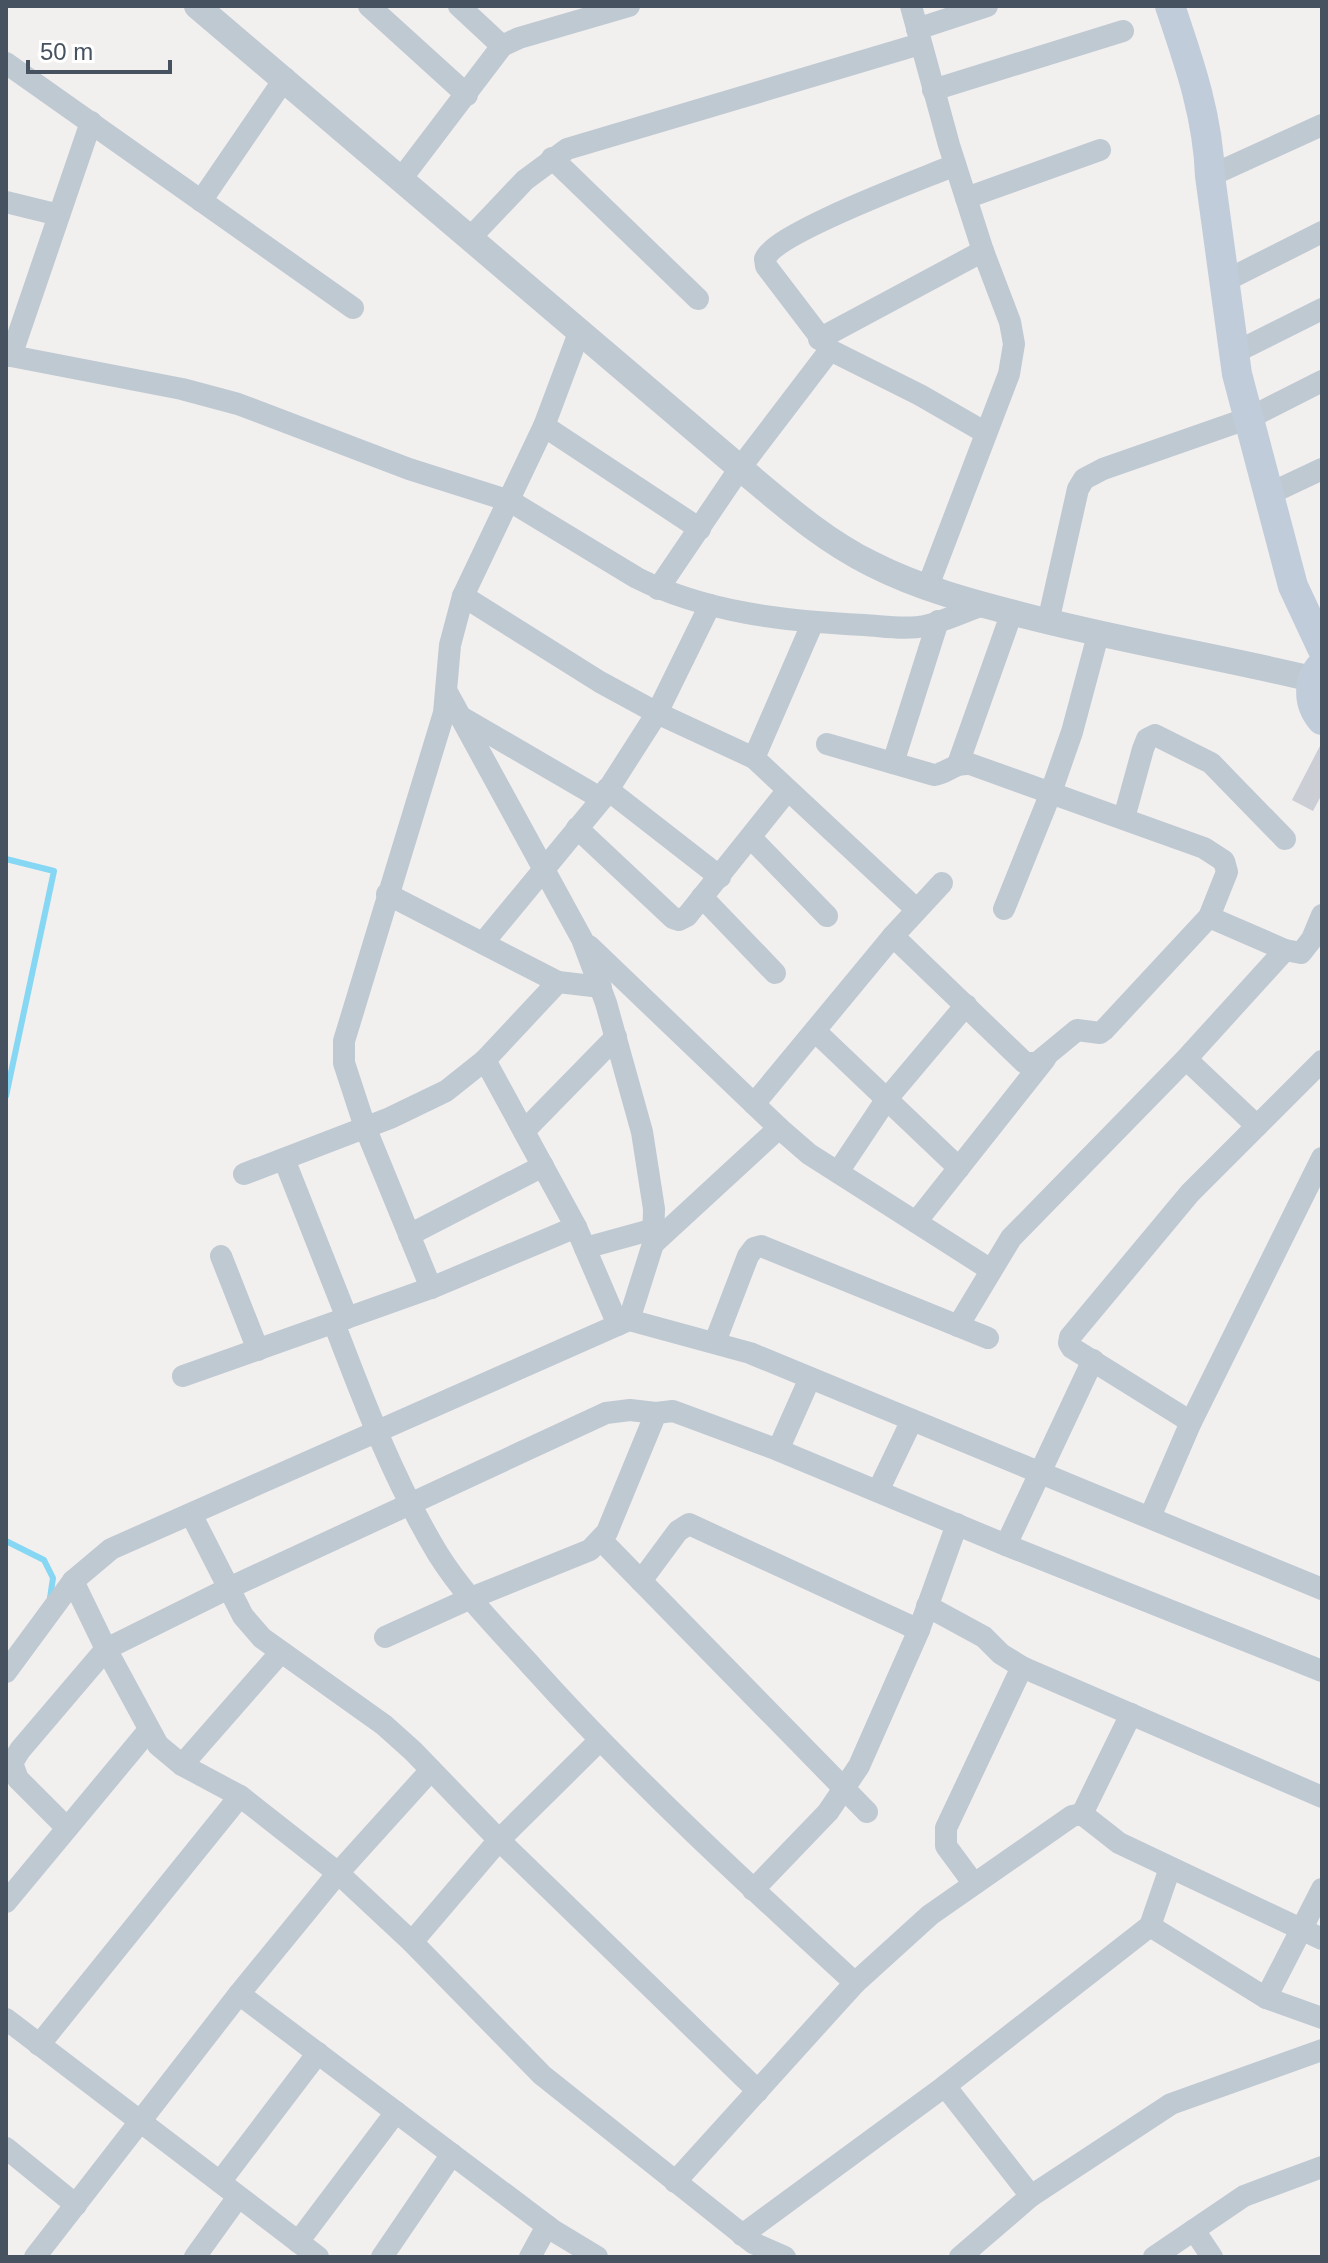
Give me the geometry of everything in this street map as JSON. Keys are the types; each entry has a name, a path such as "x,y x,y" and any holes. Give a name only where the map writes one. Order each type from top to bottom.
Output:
{"main road":[{"path":"1170,6 1198,89 1234,353 1249,418 1293,586 1322,648"},
{"path":"1317,672 1312,704 1322,720"}],"street":[{"path":"197,6 740,468 812,528 843,548 904,579 983,605 1098,635 1317,672"},
{"path":"369,6 467,95"},
{"path":"459,6 502,46"},
{"path":"401,179 502,46 519,38 629,6"},
{"path":"911,6 955,165 1010,322 1014,344 1013,361 928,586"},
{"path":"470,238 525,180 552,158 581,143 919,37 987,6"},
{"path":"1155,6 1176,64 1194,132 1210,162 1322,125"},
{"path":"933,90 1123,31"},
{"path":"6,63 353,308"},
{"path":"201,201 285,78"},
{"path":"91,122 8,355 182,389 238,404 409,469 510,501 658,589 710,605 780,619 898,627 922,627 983,605"},
{"path":"966,198 1100,150"},
{"path":"552,158 698,299"},
{"path":"955,165 845,210 776,245 768,253 766,266 825,345 986,433"},
{"path":"6,202 59,215"},
{"path":"1225,281 1322,232"},
{"path":"658,589 825,345 983,251"},
{"path":"1234,353 1322,309"},
{"path":"431,1288 365,1127 344,1063 344,1041 439,729 448,694 450,645 463,596 544,426 580,330"},
{"path":"1048,622 1078,489 1084,479 1103,469 1249,418 1322,381"},
{"path":"544,426 700,529"},
{"path":"1269,494 1322,469"},
{"path":"463,596 600,682 657,713 754,758 916,909"},
{"path":"483,943 604,794 657,713 710,605"},
{"path":"958,764 1012,612"},
{"path":"893,763 938,621"},
{"path":"754,758 813,622"},
{"path":"1004,909 1072,732 1098,635"},
{"path":"448,694 582,939 616,1037 642,1132 650,1179 654,1237 624,1323"},
{"path":"460,717 604,794 720,877"},
{"path":"1124,818 1143,749 1147,739 1155,735 1211,763 1285,839"},
{"path":"827,744 934,775 940,775 958,764 970,764 1204,848 1224,861 1227,872 1209,917 1104,1030 1100,1033 1077,1030 1045,1059 916,1222"},
{"path":"577,828 673,918 683,919 787,791"},
{"path":"751,838 827,916"},
{"path":"754,1104 893,936 942,883"},
{"path":"387,894 558,982 601,987"},
{"path":"702,897 775,973"},
{"path":"1209,917 1285,950 1301,953 1322,915"},
{"path":"893,936 1025,1063 1045,1059"},
{"path":"582,939 809,1154 991,1270"},
{"path":"958,1326 1011,1238 1186,1059 1285,950"},
{"path":"244,1174 390,1118 446,1091 485,1060 558,982"},
{"path":"838,1172 886,1100 966,1005"},
{"path":"815,1031 959,1168"},
{"path":"524,1131 616,1037"},
{"path":"1186,1059 1257,1126"},
{"path":"485,1060 576,1227 624,1323"},
{"path":"1191,1422 1072,1348 1069,1343 1074,1331 1190,1193 1257,1126 1317,1073"},
{"path":"585,1248 654,1237 779,1128"},
{"path":"1150,1517 1191,1422 1322,1158"},
{"path":"284,1159 375,1432 411,1506 439,1554 471,1598 599,1741 753,1890 855,1983"},
{"path":"409,1235 543,1166"},
{"path":"183,1376 431,1288 576,1227"},
{"path":"715,1342 748,1256 754,1248 761,1246 988,1338"},
{"path":"221,1256 258,1350"},
{"path":"6,1672 73,1581 111,1549 624,1323 715,1342 810,1378 1322,1589"},
{"path":"1006,1545 1093,1360"},
{"path":"778,1450 810,1378"},
{"path":"67,1828 18,1779 12,1763 106,1649 229,1588 606,1413 673,1411 778,1450 1322,1671"},
{"path":"385,1637 590,1550 607,1532 656,1413"},
{"path":"878,1491 912,1420"},
{"path":"191,1514 243,1616 262,1638 384,1725 758,2091"},
{"path":"641,1581 678,1531 689,1524 919,1630"},
{"path":"753,1890 828,1812 859,1766 919,1630 957,1524"},
{"path":"601,1540 867,1812"},
{"path":"73,1581 148,1731 158,1745 182,1765 240,1796 338,1873 412,1942 542,2075 742,2235 782,2256"},
{"path":"927,1606 984,1637 1001,1654 1022,1667 1322,1797"},
{"path":"182,1765 281,1652"},
{"path":"974,1884 946,1846 946,1828 1022,1667"},
{"path":"675,2182 855,1983 930,1915 1066,1820 1082,1814 1131,1714"},
{"path":"6,1902 148,1731"},
{"path":"412,1942 499,1840 599,1741"},
{"path":"35,2257 239,1994 338,1873 431,1770"},
{"path":"39,2045 240,1796"},
{"path":"1082,1814 1119,1843 1312,1935"},
{"path":"742,2235 945,2086 1150,1926 1170,1868"},
{"path":"1266,1998 1312,1935 1322,1889"},
{"path":"1150,1926 1266,1998 1322,2018"},
{"path":"239,1994 547,2226 597,2257"},
{"path":"6,2019 318,2257"},
{"path":"960,2257 1031,2196 1171,2104 1322,2050"},
{"path":"220,2182 318,2053"},
{"path":"945,2086 1031,2196"},
{"path":"298,2242 396,2112"},
{"path":"6,2148 76,2205"},
{"path":"382,2257 452,2154"},
{"path":"1154,2257 1244,2196 1322,2167"},
{"path":"195,2257 238,2197"},
{"path":"530,2257 547,2226"},
{"path":"1194,2230 1212,2257"}],"building":[{"path":"1322,742 1322,794 1313,811 1292,800"}],"waterway":[{"path":"6,859 54,871 6,1096"},
{"path":"6,1541 44,1560 53,1578 50,1598"}]}
